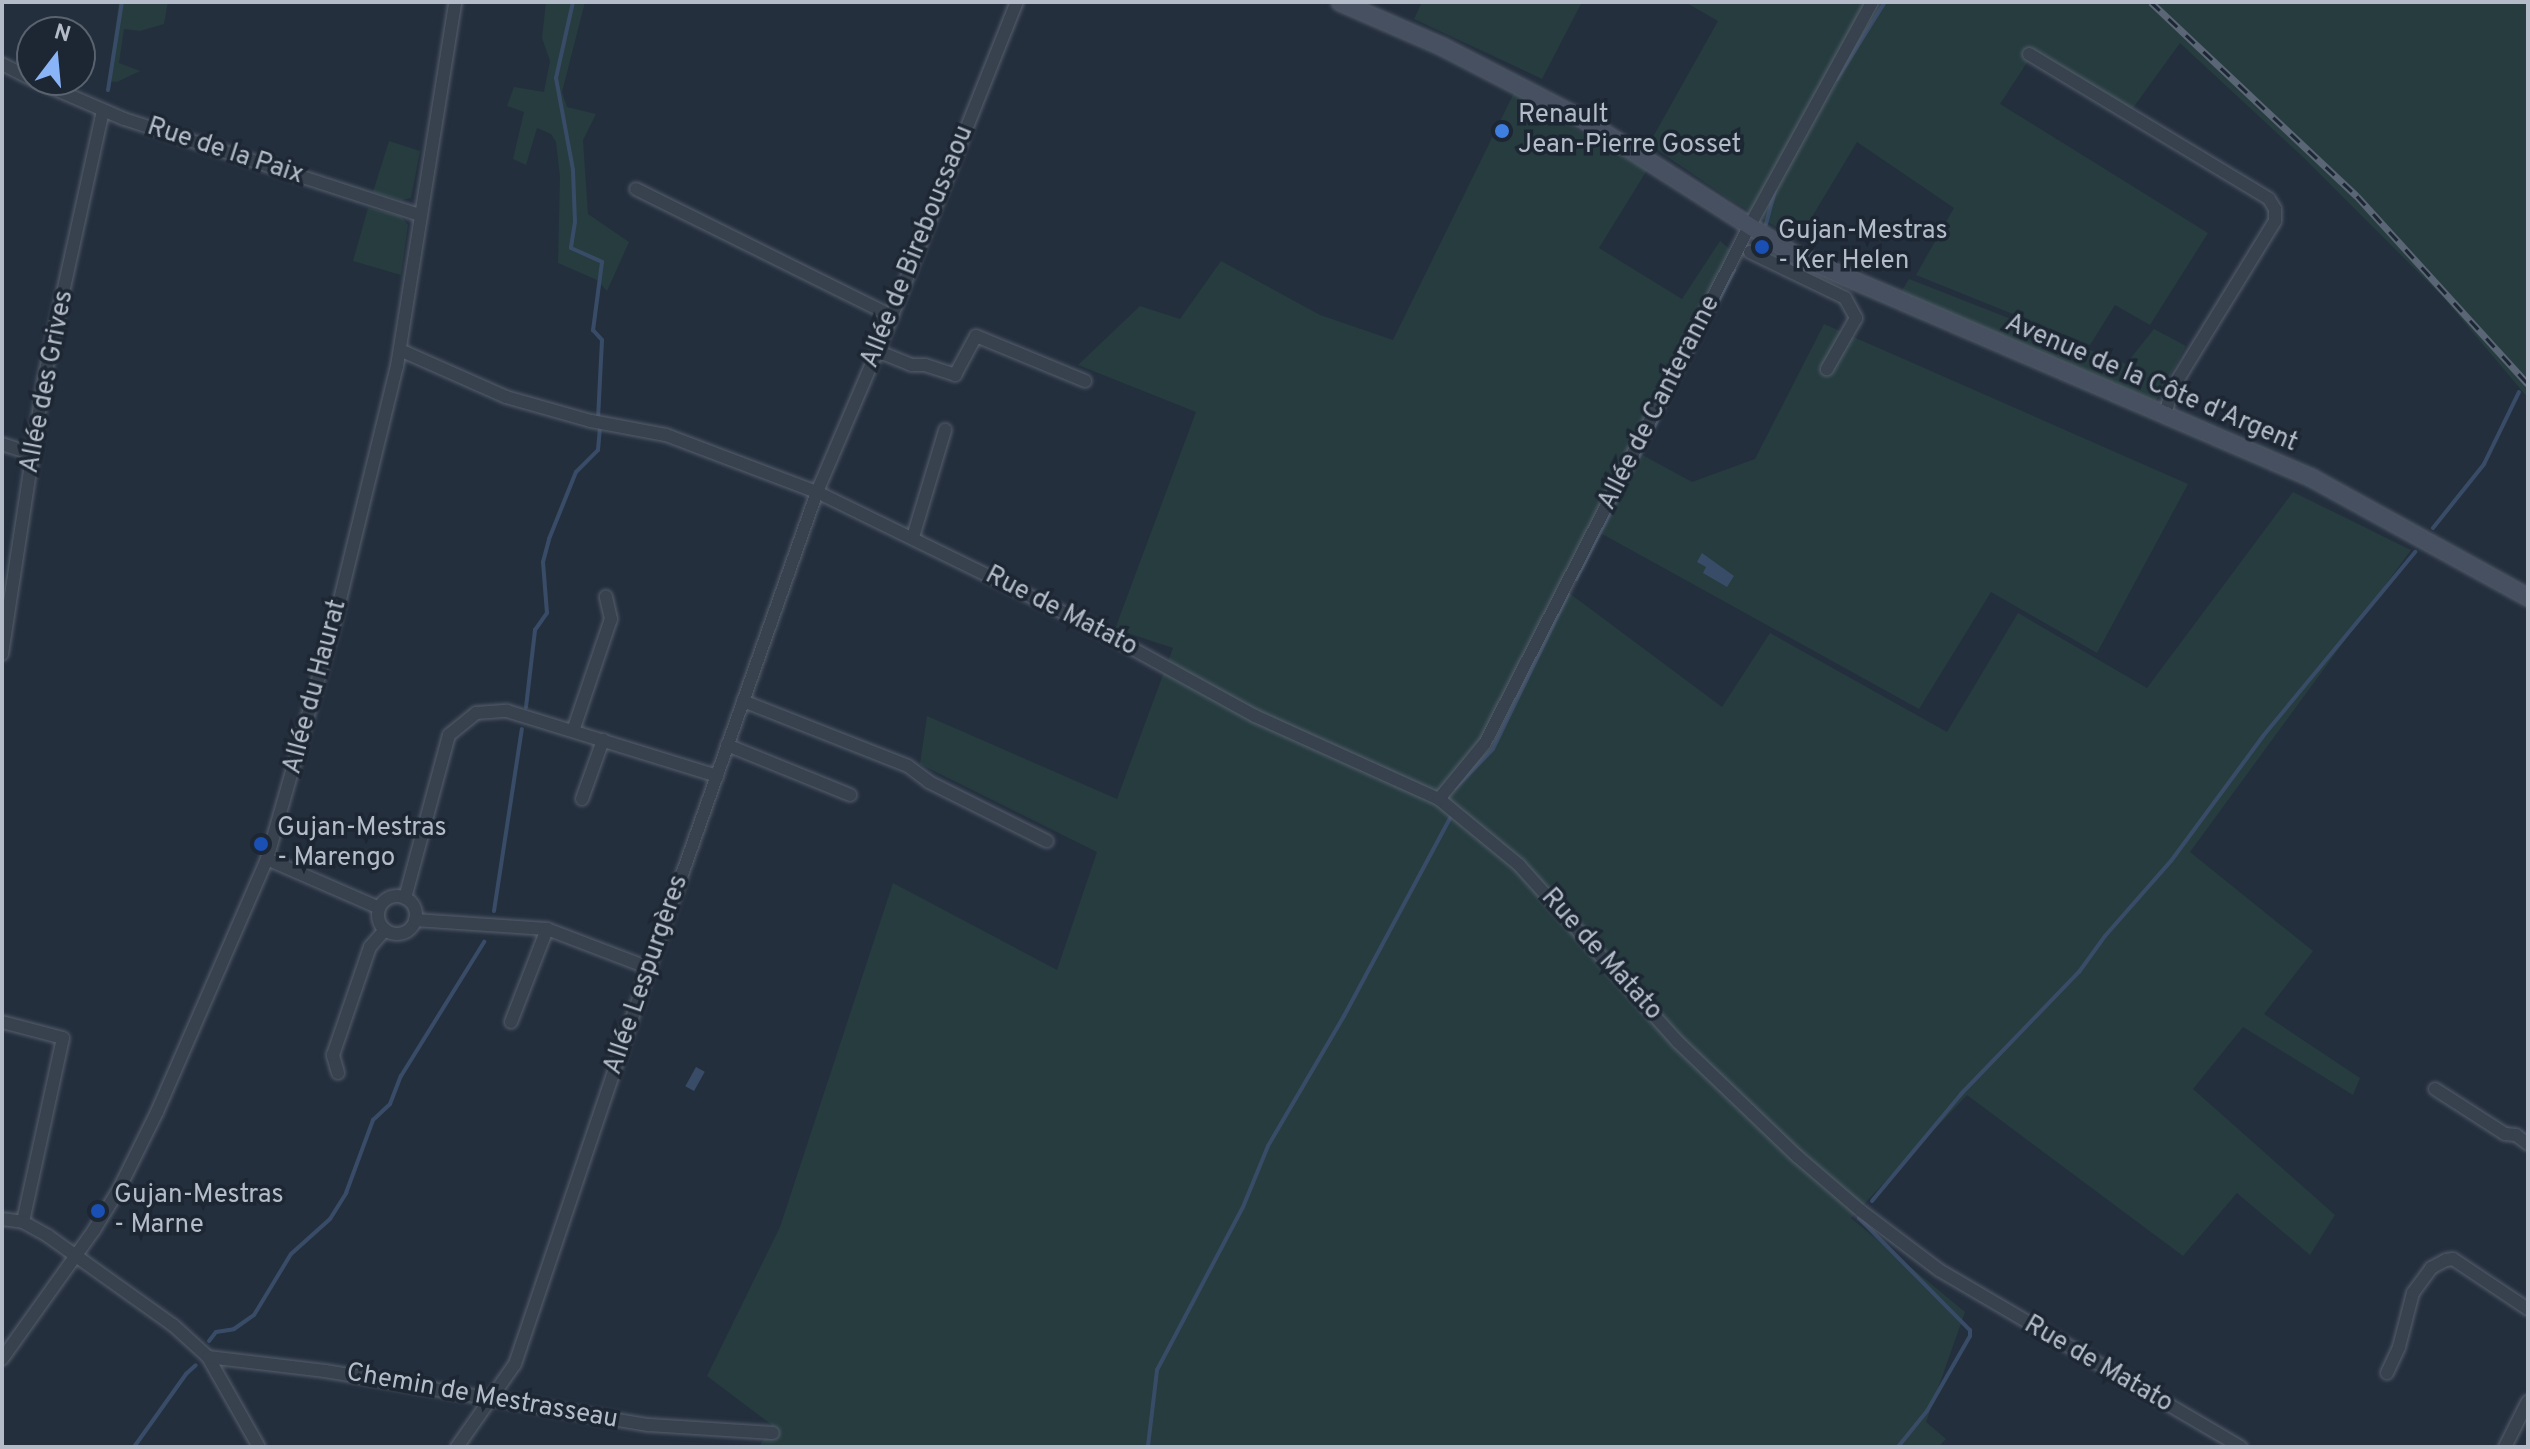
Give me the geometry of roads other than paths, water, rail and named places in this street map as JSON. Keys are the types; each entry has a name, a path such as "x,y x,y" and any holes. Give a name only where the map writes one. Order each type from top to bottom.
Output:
{"main road":[{"name":"Avenue de la Côte d'Argent","path":"1340,2 1443,47 1584,120 1795,255 2350,497 2528,597"}],"street":[{"name":"Allée du Haurat","path":"2,1359 119,1189 157,1112 267,859 347,576 400,350 455,2"},
{"name":"Allée de Bireboussaou","path":"817,492 892,316 1017,2"},
{"name":"Allée de Canteranne","path":"1439,799 1485,743 1749,227 1872,2"},
{"path":"2029,54 2269,199 2275,209 2275,221 2172,389 2165,416"},
{"name":"Rue de la Paix","path":"69,96 103,111 419,215"},
{"name":"Allée des Grives","path":"2,654 44,379 103,111"},
{"path":"636,189 892,316"},
{"path":"1750,252 1845,298 1856,318 1827,369"},
{"path":"1845,298 1852,281"},
{"path":"877,351 912,365 925,365 955,375 976,336 1085,381"},
{"name":"Rue de Matato","path":"400,350 506,397 591,421 666,435 817,492 913,537 1183,674 1255,716 1439,799 1519,865 1678,1042 1797,1156 1861,1211 1939,1270 2241,1447"},
{"path":"913,537 945,430"},
{"path":"2,444 33,454"},
{"name":"Allée Lespurgères","path":"457,1447 515,1364 649,968 817,492"},
{"path":"573,731 611,619 606,597"},
{"path":"743,701 908,766 929,782 1047,841"},
{"path":"405,898 449,735 476,713 507,711 717,776"},
{"path":"582,799 603,740"},
{"path":"727,745 850,795"},
{"path":"267,859 379,908"},
{"path":"405,898 413,905 415,920 405,932 397,934 385,930 378,919 379,908 387,899 405,898"},
{"path":"415,920 547,929 649,968"},
{"path":"511,1022 547,929"},
{"path":"338,1073 333,1055 370,947 385,930"},
{"path":"2,1022 63,1038 23,1222"},
{"path":"2435,1089 2505,1134 2516,1135 2528,1144"},
{"path":"2,1219 23,1222 75,1254 173,1325 208,1357 259,1447"},
{"path":"2387,1373 2399,1347 2413,1293 2431,1268 2446,1260 2453,1259 2528,1309"},
{"name":"Chemin de Mestrasseau","path":"208,1357 492,1397 649,1425 773,1433"},
{"path":"2505,1447 2528,1401"}],"water":[{"path":"1702,553 1734,576 1727,587 1703,573 1706,567 1697,562"},
{"path":"696,1067 705,1072 694,1091 685,1086"}],"waterway":[{"path":"108,90 122,2"},
{"path":"573,2 556,78 573,170 575,222 571,248 602,262 593,330 602,340 598,419"},
{"path":"1837,79 1885,2"},
{"path":"1766,224 1775,191"},
{"path":"1576,579 1734,270"},
{"path":"2433,528 2484,464 2519,392"},
{"path":"526,707 535,630 547,613 543,562 549,539 576,472 598,450 600,427"},
{"path":"1872,1201 1961,1094 2079,972 2105,936 2171,861 2263,736 2415,552"},
{"path":"1455,788 1493,749 1568,594"},
{"path":"494,911 522,729"},
{"path":"1148,1446 1157,1370 1243,1207 1268,1146 1344,1016 1452,815"},
{"path":"209,1341 216,1332 234,1329 254,1315 291,1254 330,1219 346,1193 373,1120 390,1104 401,1076 484,942"},
{"path":"1859,1218 1970,1330 1970,1336 1927,1411 1898,1447"},
{"path":"134,1447 186,1374 196,1365"}],"railway":[{"path":"2151,2 2357,196 2528,384"}],"place":[{"name":"Renault Jean-Pierre Gosset","path":"1502,131"},
{"name":"Gujan-Mestras - Ker Helen","path":"1762,247"},
{"name":"Gujan-Mestras - Marengo","path":"261,844"},
{"name":"Gujan-Mestras - Marne","path":"98,1211"}]}
